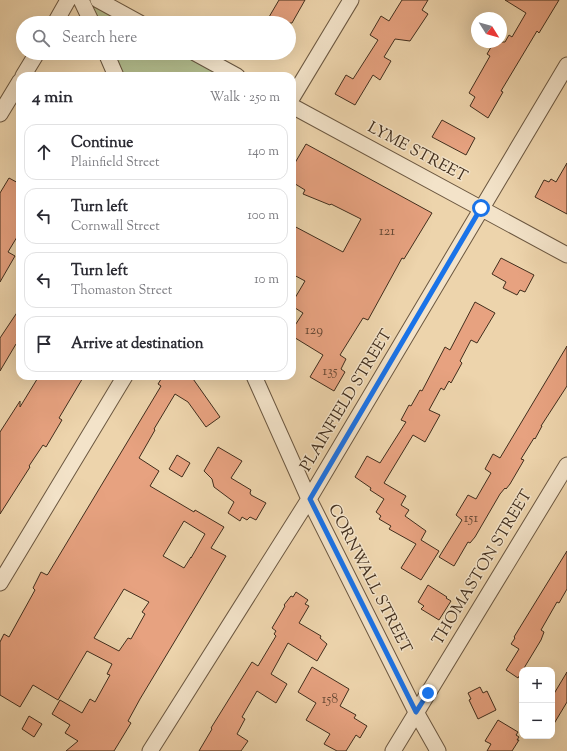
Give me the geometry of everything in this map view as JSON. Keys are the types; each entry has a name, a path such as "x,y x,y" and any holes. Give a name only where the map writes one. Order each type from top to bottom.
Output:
{"street":[{"path":"59,16 68,0"},
{"path":"81,0 89,16"},
{"path":"98,0 127,16"},
{"path":"296,91 351,0"},
{"path":"25,72 33,60"},
{"path":"109,60 114,72"},
{"path":"208,60 230,72"},
{"name":"PLAINFIELD STREET","path":"150,751 310,499 567,65"},
{"path":"0,114 16,88"},
{"name":"LYME STREET","path":"296,108 567,255"},
{"path":"0,583 123,380"},
{"name":"CORNWALL STREET","path":"256,380 310,499 416,712 438,751"},
{"name":"THOMASTON STREET","path":"393,751 567,465"}],"green space":[{"path":"81,0 98,0 127,16 89,16"},
{"path":"109,60 208,60 230,72 114,72"}],"building":[{"path":"279,0 305,0 296,16 270,16"},
{"path":"402,0 428,0 422,10 428,14 410,41 395,39 384,57 391,61 380,80 373,75 355,105 335,94 346,75 353,79 378,40 370,35 381,16 389,21"},
{"path":"505,0 559,0 539,33 537,31 501,91 503,92 488,118 470,106 475,97 469,93 490,56 487,54 490,48 507,48 507,38 509,35 512,37 526,13"},
{"path":"442,120 475,138 466,155 432,137"},
{"path":"306,144 432,213 404,259 402,258 368,320 363,318 340,355 346,359 341,369 345,372 334,391 310,377 323,355 296,338 296,324 303,313 296,309 296,296 305,281 296,276 296,227 343,252 361,219 331,204 330,205 303,194 305,190 296,184 296,161"},
{"path":"567,163 567,214 535,197 544,180 549,182 551,179 556,182"},
{"path":"9,178 16,182 16,239 8,252 15,256 0,282 0,193"},
{"path":"501,258 534,275 525,292 520,290 517,295 503,288 506,282 492,274"},
{"path":"475,302 495,313 477,343 471,340 460,361 462,363 451,383 449,381 444,390 441,388 429,410 440,415 425,442 413,435 384,483 406,496 401,505 409,510 405,516 426,531 421,540 439,551 421,580 401,568 416,544 389,529 391,526 379,519 381,516 376,512 384,499 370,490 371,488 355,477 367,456 380,463 406,422 401,420 409,405 411,406 420,390 422,391 445,347 450,350"},
{"path":"16,314 16,344 0,371 0,338"},
{"path":"567,346 567,386 521,459 524,460 510,484 500,494 475,537 470,543 468,542 454,566 439,557 462,520 456,515 468,495 476,499 491,473 485,469 493,454 500,458"},
{"path":"37,380 82,380 59,418 62,420 46,447 43,445 0,514 0,432 20,401 20,407"},
{"path":"160,380 194,380 220,417 206,427 188,402 175,394 139,458 159,471 150,486 194,512 195,510 224,527 211,548 226,556 140,699 128,721 131,723 114,751 66,751 78,741 65,733 70,725 52,714 60,700 82,713 90,699 95,702 110,675 107,674 112,664 87,651 58,700 33,685 20,707 0,695 0,642 4,634 9,637 35,590 33,588 41,572 47,575 48,574 161,386 158,384","holes":["184,521 205,534 184,568 163,556","124,589 149,602 142,612 145,614 131,639 128,638 119,651 94,638"]},
{"path":"218,447 242,461 231,478 251,490 251,495 266,503 256,520 250,517 247,520 242,517 240,521 228,513 234,502 214,487 212,479 204,471"},
{"path":"177,455 190,463 182,477 169,469"},
{"path":"567,551 567,589 559,603 557,602 541,630 544,632 541,640 525,667 519,667 518,678 506,670 519,649 511,644 515,638 514,637"},
{"path":"428,585 451,601 439,620 421,609 424,606 418,602"},
{"path":"296,592 308,600 305,604 309,606 299,623 321,636 320,638 327,644 317,661 288,643 271,674 287,684 276,703 257,691 242,717 245,719 237,734 248,741 241,751 199,751 212,729 211,728 252,662 258,666 276,636 274,634 276,631 272,628 285,606 284,605"},
{"path":"312,667 349,689 340,706 356,715 354,718 367,726 360,738 356,735 346,751 337,751 324,744 330,734 306,720 316,703 298,692"},
{"path":"567,672 567,702 555,722 555,703 555,692"},
{"path":"480,687 483,693 487,691 496,710 478,719 469,700 471,699 468,693"},
{"path":"29,716 42,724 34,737 22,729"},
{"path":"498,720 518,732 516,735 519,737 517,740 519,740 512,751 487,751 491,744 485,741"}],"route":[{"path":"428,693 416,712 310,499 481,208"}]}
